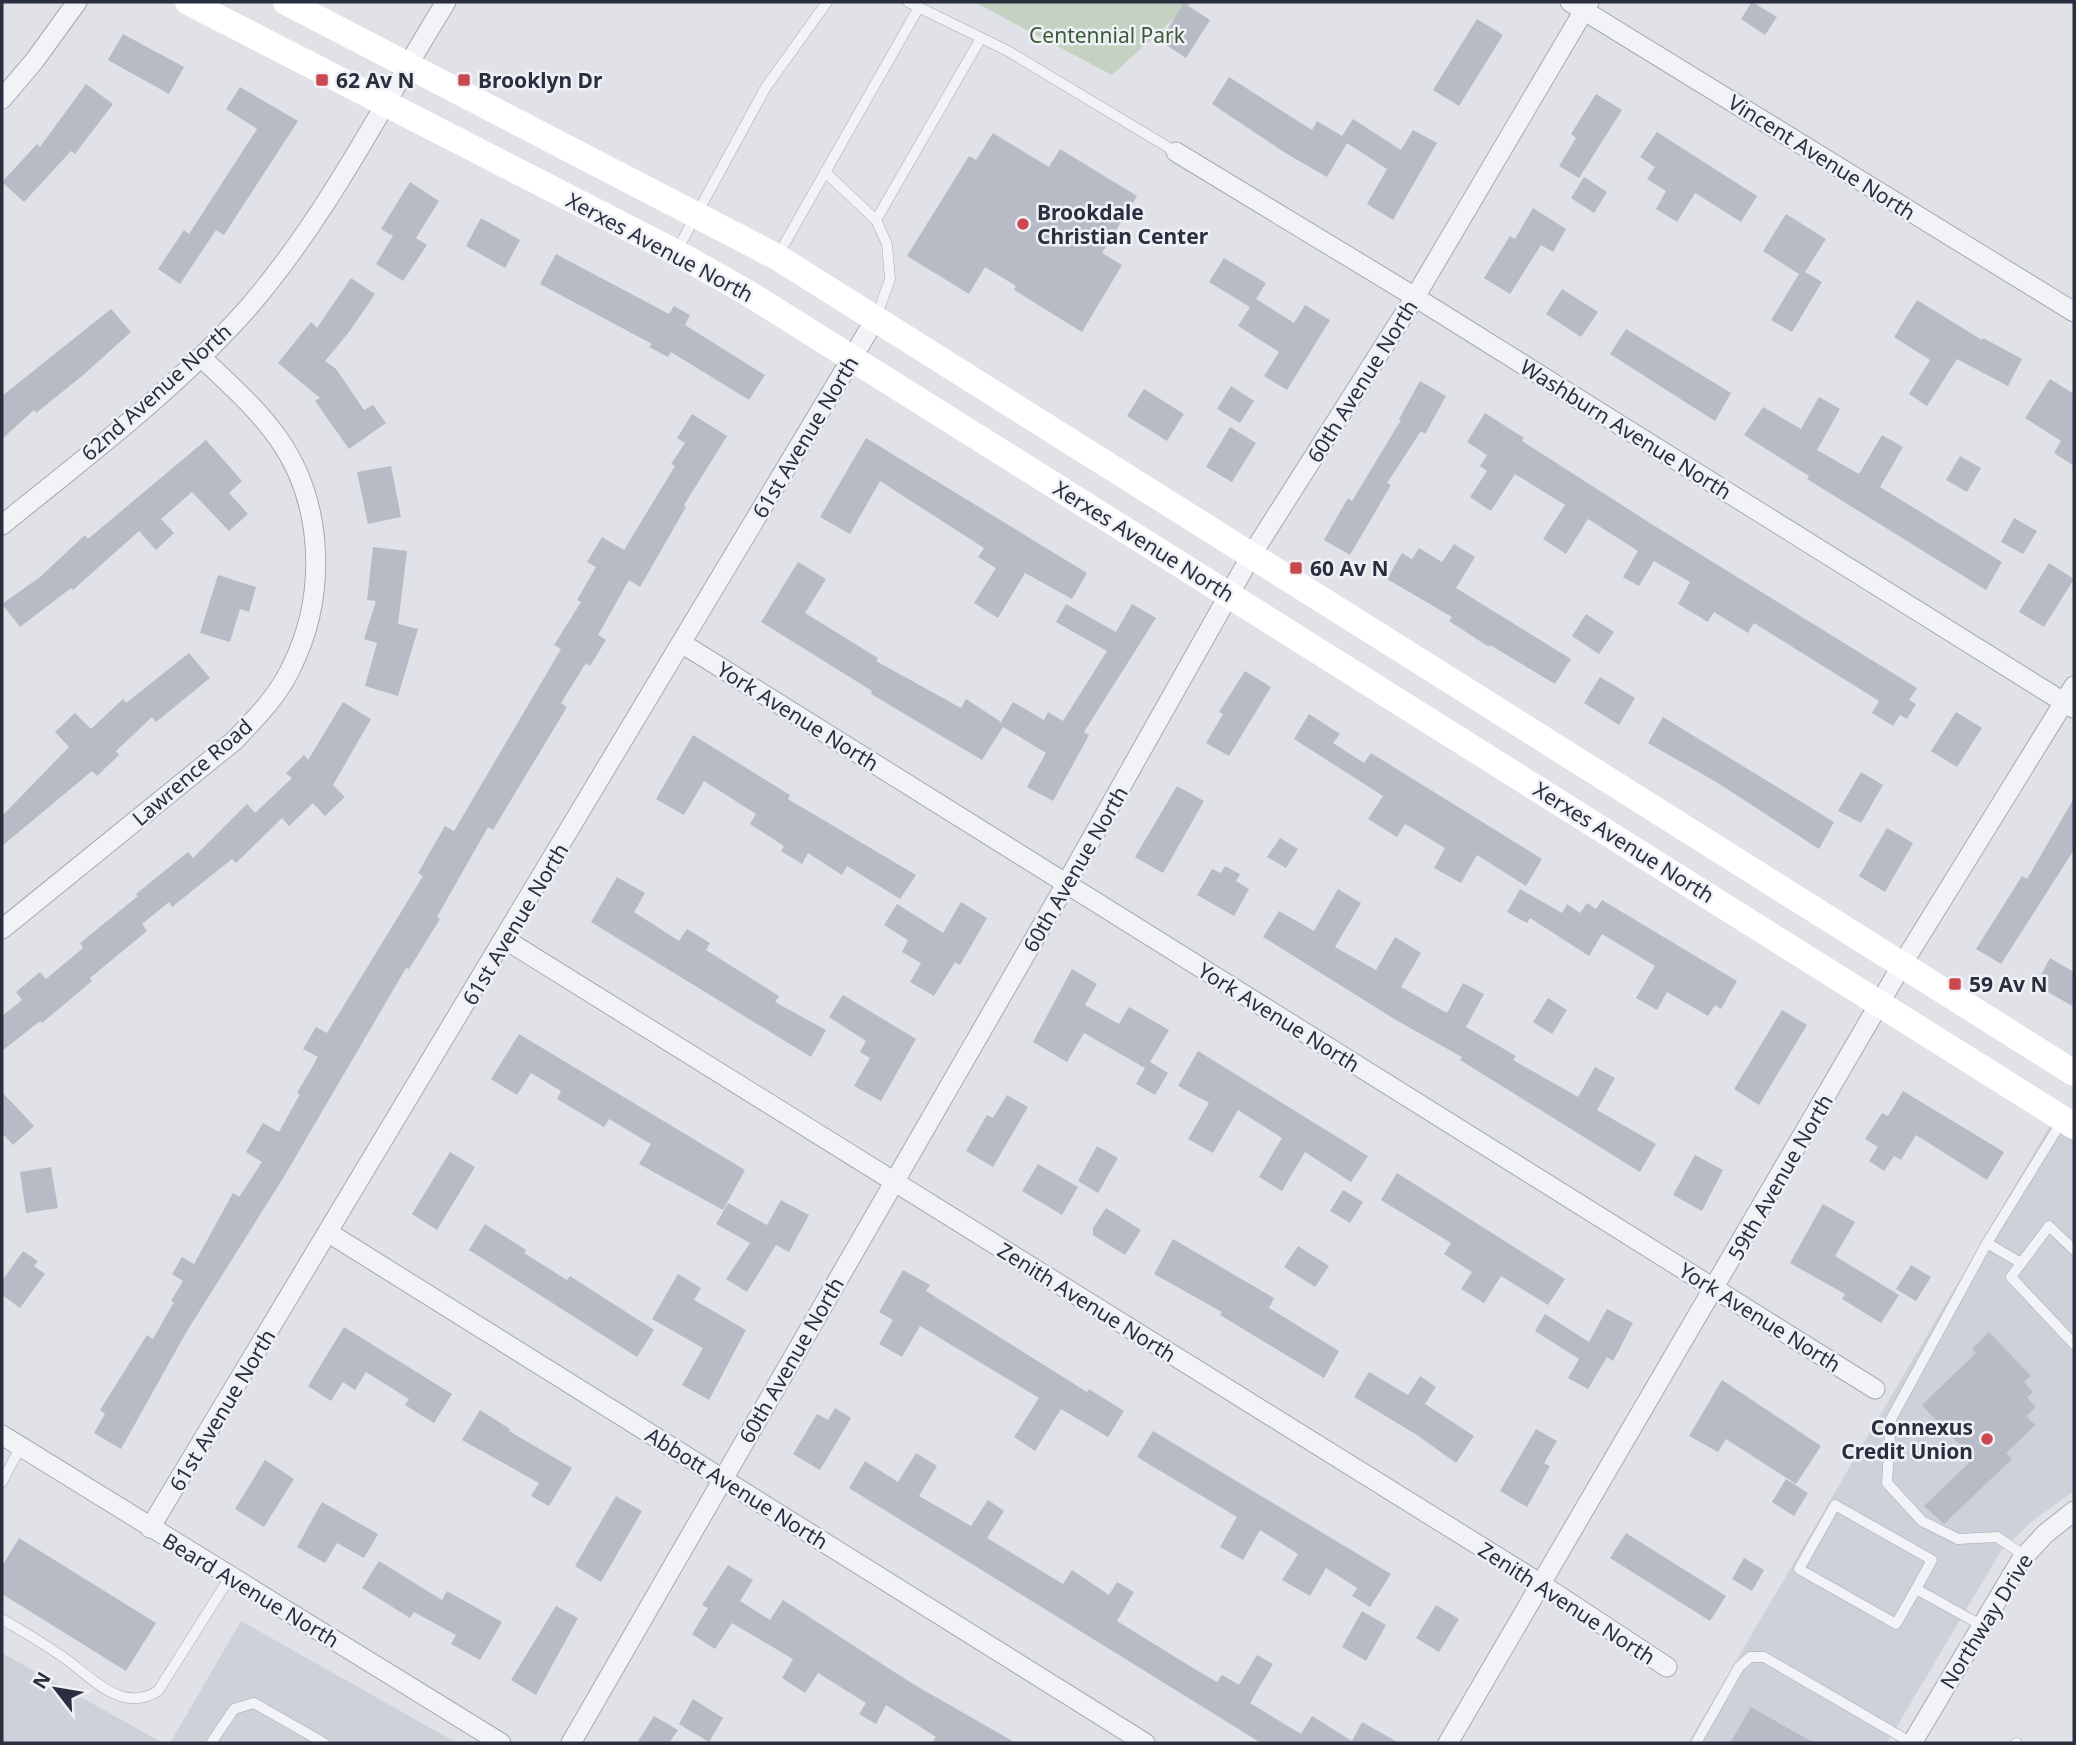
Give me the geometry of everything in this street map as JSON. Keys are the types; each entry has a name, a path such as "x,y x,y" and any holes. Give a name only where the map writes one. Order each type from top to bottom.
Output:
{"street":[{"path":"2,99 35,60 77,2"},
{"name":"Xerxes Avenue North","path":"188,2 676,252 1231,596 2069,1122"},
{"path":"286,2 777,257 2074,1073"},
{"name":"62nd Avenue North","path":"2,525 138,415 201,357 248,307 295,248 387,104 407,65 446,2"},
{"name":"60th Avenue North","path":"571,1743 1231,596 1252,554 1415,297 1581,5"},
{"name":"Vincent Avenue North","path":"1581,5 2074,312"},
{"name":"Washburn Avenue North","path":"1176,152 2071,699"},
{"name":"61st Avenue North","path":"150,1528 683,645 876,318"},
{"name":"Lawrence Road","path":"2,929 234,741 267,706 292,667 309,622 316,576 314,540 301,482 279,440 257,412 201,357"},
{"name":"York Avenue North","path":"683,645 1875,1390"},
{"name":"59th Avenue North","path":"1448,1743 1903,963 2071,699"},
{"name":"Zenith Avenue North","path":"506,940 1541,1584 1667,1667"},
{"name":"Abbott Avenue North","path":"329,1233 1145,1743"},
{"name":"Beard Avenue North","path":"2,1435 502,1743"},
{"name":"Northway Drive","path":"1912,1743 2025,1556 2045,1534 2074,1511"}],"lane":[{"path":"676,252 695,213 766,88 827,2"},
{"path":"908,2 981,38 1176,152"},
{"path":"777,257 919,8"},
{"path":"876,220 981,38"},
{"path":"825,173 876,220 887,244 890,279 876,318"},
{"path":"2025,1556 1997,1537 1958,1539 1922,1521 1887,1483 1891,1419 1987,1243 2069,1122"},
{"path":"2074,1250 2049,1226 2011,1277 2074,1344"},
{"path":"1987,1243 2021,1263"},
{"path":"2,1482 20,1448"},
{"path":"1835,1505 1932,1560 1916,1589 1896,1624 1799,1569 1835,1505"},
{"path":"2,1619 63,1657 100,1686 123,1697 145,1699 158,1691 230,1577"},
{"path":"1916,1589 1981,1625"},
{"path":"1696,1743 1739,1667 1750,1657 1763,1657 1912,1743"},
{"path":"211,1743 234,1709 254,1703 324,1743"}],"shaded area":[{"path":"2052,1122 2074,1138 2074,1491 2030,1523 2001,1551 1887,1743 1688,1743"},
{"path":"241,1621 457,1743 170,1743"},
{"path":"2,1653 163,1743 2,1743"}],"green space":[{"name":"Centennial Park","path":"974,2 1192,2 1112,75"}],"building":[{"path":"1752,2 1777,17 1765,35 1741,19"},
{"path":"1184,3 1210,20 1186,58 1160,41"},
{"path":"1477,19 1503,35 1459,106 1433,90"},
{"path":"123,34 184,67 169,94 108,60"},
{"path":"1229,77 1312,130 1317,121 1342,136 1353,119 1401,150 1413,130 1437,143 1393,220 1367,204 1387,169 1347,143 1327,177 1287,154 1212,104"},
{"path":"86,84 113,104 75,154 71,151 24,202 2,182 37,144 40,147"},
{"path":"240,87 298,121 224,235 216,230 180,284 158,269 184,230 189,234 257,129 226,109"},
{"path":"1596,94 1622,110 1579,178 1559,166 1576,138 1571,134"},
{"path":"1657,132 1757,196 1741,222 1695,193 1677,222 1656,209 1666,191 1647,179 1655,167 1640,157"},
{"name":"Brookdale Christian Center","path":"993,133 1049,167 1060,149 1137,196 1102,253 1122,265 1082,332 1014,290 1016,286 985,267 969,294 907,256 969,156 976,160"},
{"path":"1584,177 1607,192 1594,213 1571,198"},
{"path":"410,182 439,201 416,238 427,245 403,281 376,264 393,236 381,229"},
{"path":"1533,208 1566,229 1553,252 1541,245 1510,294 1484,278 1510,236 1515,239"},
{"path":"1786,214 1826,239 1805,272 1822,282 1792,332 1771,320 1799,274 1763,251"},
{"path":"481,218 520,240 505,268 466,246"},
{"path":"556,254 669,314 674,306 690,315 685,325 765,375 749,400 671,352 668,357 649,347 652,344 540,284"},
{"path":"1224,258 1266,283 1256,299 1294,323 1305,305 1330,320 1287,390 1264,376 1279,352 1238,326 1250,307 1209,282"},
{"path":"351,278 375,294 325,361 336,369 364,410 373,405 386,423 349,449 315,401 320,398 278,363 311,322 317,328"},
{"path":"1562,289 1598,312 1581,337 1546,314"},
{"path":"1917,300 1982,340 1983,338 2022,359 2008,386 1957,359 1927,406 1909,394 1930,360 1894,337"},
{"path":"111,309 131,332 82,376 36,413 34,410 2,439 2,396"},
{"path":"1626,329 1731,393 1715,421 1610,354"},
{"path":"2050,379 2074,394 2074,466 2054,453 2061,441 2025,418"},
{"path":"1420,381 1446,396 1425,434 1421,431 1387,483 1391,485 1350,555 1324,540 1348,498 1352,501 1401,420 1399,419"},
{"path":"1231,386 1254,401 1240,423 1217,409"},
{"path":"1144,389 1184,414 1167,441 1127,416"},
{"path":"1819,397 1840,409 1817,450 1859,474 1882,435 1903,447 1880,487 2002,562 1986,590 1807,479 1809,476 1744,435 1763,407 1801,429"},
{"path":"1485,413 1524,438 1522,441 1653,525 1917,688 1909,700 1916,704 1907,719 1900,715 1893,726 1872,713 1879,701 1754,623 1748,633 1714,612 1708,622 1678,604 1690,582 1654,561 1639,586 1623,577 1638,551 1588,519 1566,554 1543,539 1565,505 1515,474 1491,511 1470,497 1487,471 1480,466 1487,455 1467,442"},
{"path":"692,414 727,436 684,505 686,507 640,587 629,580 598,635 606,640 590,666 586,663 561,703 567,707 493,830 488,827 437,917 440,919 409,969 406,968 285,1175 187,1331 121,1449 94,1433 105,1414 100,1410 147,1335 153,1339 174,1302 171,1301 183,1281 172,1274 182,1257 194,1264 233,1193 239,1197 262,1162 246,1152 263,1123 279,1132 318,1057 303,1049 316,1027 327,1033 423,876 418,873 445,826 454,831 561,649 554,645 581,602 577,600 596,567 587,562 602,537 624,550 675,466 671,464 685,443 677,438"},
{"path":"1230,427 1256,443 1232,482 1206,467"},
{"path":"866,438 1087,573 1072,599 1025,573 998,618 974,603 996,568 978,557 984,548 880,481 850,534 820,517"},
{"path":"206,440 242,481 229,493 248,514 229,531 192,492 161,519 174,533 156,550 139,531 73,590 71,588 20,627 2,604 40,577 85,535 88,539"},
{"path":"1960,456 1981,468 1967,492 1946,480"},
{"path":"391,466 401,517 368,524 357,472"},
{"path":"2014,518 2037,531 2023,554 2001,542"},
{"path":"1454,544 1475,557 1456,588 1571,659 1555,684 1490,645 1489,647 1449,621 1452,617 1387,579 1402,553 1412,559 1419,548 1442,562"},
{"path":"373,547 407,551 398,624 418,629 398,696 365,686 377,643 364,639 376,601 367,600"},
{"path":"798,562 826,579 805,613 878,658 876,661 961,708 966,699 1001,722 1013,702 1044,720 1048,712 1063,721 1107,651 1056,622 1066,604 1116,632 1132,604 1156,618 1084,732 1089,735 1053,801 1027,787 1046,753 1003,727 982,760 871,694 872,691 761,622"},
{"path":"2049,563 2074,579 2044,627 2019,612"},
{"path":"218,575 256,587 249,612 240,609 230,642 200,633"},
{"path":"1586,614 1614,632 1599,654 1572,636"},
{"path":"189,653 210,678 156,722 152,717 116,751 119,755 97,776 92,771 2,846 2,816 69,747 55,732 75,713 91,729 123,699 126,703"},
{"path":"1245,671 1271,687 1229,756 1206,743 1223,714 1219,712"},
{"path":"1600,677 1635,698 1619,725 1584,703"},
{"path":"343,702 371,719 333,785 345,797 325,816 313,803 289,826 282,818 236,863 232,859 172,907 169,902 142,924 147,931 90,978 92,981 42,1023 40,1021 2,1051 2,1016 22,1000 16,992 40,972 46,979 83,948 80,943 138,896 136,894 188,852 193,858 247,804 255,813 292,778 286,773 304,755 308,760"},
{"path":"1956,712 1982,728 1957,767 1931,751"},
{"path":"1309,714 1340,734 1333,743 1364,763 1371,753 1542,859 1526,886 1477,855 1461,883 1434,868 1445,848 1405,824 1397,837 1368,819 1383,796 1294,739"},
{"path":"1663,717 1834,822 1819,849 1718,783 1648,743"},
{"path":"693,735 790,795 788,799 916,875 900,899 847,866 842,875 808,853 802,864 781,851 784,846 750,824 756,814 704,781 684,815 656,799"},
{"path":"1861,772 1883,785 1861,823 1838,811"},
{"path":"1177,786 1204,801 1163,873 1135,857"},
{"path":"2074,798 2074,850 2001,964 1976,949 2022,876 2027,879"},
{"path":"1887,828 1913,843 1885,892 1859,876"},
{"path":"1280,838 1298,849 1286,868 1267,857"},
{"path":"1225,866 1240,874 1236,881 1249,889 1234,916 1197,895 1212,869 1221,873"},
{"path":"617,877 645,893 634,912 679,941 687,929 710,943 706,950 779,996 775,1002 826,1030 811,1057 591,922"},
{"path":"1338,889 1361,903 1335,947 1376,970 1395,937 1421,953 1401,987 1447,1013 1463,983 1484,994 1466,1027 1516,1056 1513,1060 1578,1097 1595,1067 1615,1078 1597,1110 1656,1144 1640,1172 1460,1060 1462,1057 1396,1020 1263,937 1279,911 1314,931"},
{"path":"1520,889 1562,913 1567,904 1580,913 1587,903 1596,909 1602,900 1737,981 1721,1009 1715,1005 1708,1016 1667,992 1657,1010 1636,998 1655,966 1602,934 1589,956 1530,918 1527,923 1507,912"},
{"path":"961,902 987,918 960,965 955,962 934,996 910,982 921,963 902,952 908,940 884,925 897,904 943,933"},
{"path":"2050,958 2074,972 2074,1007 2036,985"},
{"path":"1072,969 1097,984 1085,1005 1119,1024 1129,1007 1169,1030 1150,1062 1168,1073 1155,1095 1136,1084 1145,1068 1084,1033 1067,1062 1033,1042"},
{"path":"843,995 916,1039 881,1101 854,1086 870,1058 860,1052 866,1041 829,1017"},
{"path":"1548,998 1567,1010 1552,1034 1533,1022"},
{"path":"1782,1010 1807,1025 1759,1105 1734,1089"},
{"path":"519,1034 745,1170 723,1210 639,1164 651,1144 609,1119 604,1127 557,1099 561,1091 531,1073 517,1095 491,1079"},
{"path":"1198,1051 1368,1156 1351,1182 1305,1152 1282,1191 1259,1177 1282,1138 1238,1110 1213,1153 1188,1139 1209,1103 1178,1086"},
{"path":"1903,1091 2004,1152 1987,1180 1916,1135 1901,1160 1894,1156 1884,1171 1869,1161 1878,1147 1865,1139 1882,1113 1888,1116"},
{"path":"2,1092 34,1126 13,1145 2,1133"},
{"path":"1007,1095 1028,1107 993,1167 966,1151 987,1115 993,1118"},
{"path":"1097,1146 1118,1158 1098,1193 1078,1181"},
{"path":"450,1152 475,1167 437,1230 412,1214"},
{"path":"1695,1155 1723,1170 1702,1211 1673,1195"},
{"path":"1038,1164 1078,1187 1062,1215 1022,1191"},
{"path":"51,1167 58,1208 26,1213 20,1172"},
{"path":"1397,1173 1565,1279 1548,1305 1501,1276 1484,1303 1461,1289 1472,1272 1444,1254 1451,1243 1381,1200"},
{"path":"1343,1190 1363,1202 1350,1223 1330,1211"},
{"path":"781,1200 809,1215 789,1252 776,1245 747,1292 726,1279 750,1243 716,1224 728,1203 767,1225"},
{"path":"1823,1204 1855,1222 1835,1256 1899,1295 1881,1323 1842,1299 1845,1294 1790,1263"},
{"path":"1106,1208 1141,1230 1125,1255 1093,1235 1093,1228"},
{"path":"485,1224 567,1280 570,1276 654,1330 637,1357 469,1250"},
{"path":"1173,1239 1274,1298 1269,1308 1339,1351 1324,1378 1220,1315 1222,1312 1154,1274"},
{"path":"1298,1246 1329,1266 1315,1287 1284,1267"},
{"path":"23,1251 38,1261 34,1266 45,1274 20,1308 2,1295 2,1281"},
{"path":"1911,1265 1931,1277 1916,1301 1896,1289"},
{"path":"903,1270 930,1285 926,1291 1087,1392 1089,1389 1124,1411 1108,1437 1061,1409 1035,1451 1014,1437 1039,1398 920,1326 902,1357 879,1344 893,1320 879,1312"},
{"path":"678,1274 701,1288 694,1300 746,1330 709,1400 682,1385 703,1348 652,1319"},
{"path":"1607,1309 1633,1323 1613,1361 1607,1357 1588,1389 1568,1378 1579,1359 1535,1331 1545,1314 1589,1342"},
{"path":"344,1327 452,1394 434,1423 405,1405 409,1399 366,1372 355,1390 343,1382 331,1401 308,1386"},
{"name":"Connexus Credit Union","path":"1989,1332 2031,1376 2024,1382 2033,1392 2027,1398 2036,1407 2026,1416 2035,1425 2006,1453 2012,1459 1944,1524 1924,1506 1973,1459 1922,1405 1976,1353 1972,1349"},
{"path":"1369,1372 1408,1395 1420,1376 1436,1387 1425,1404 1474,1436 1456,1463 1417,1435 1354,1397"},
{"path":"1722,1380 1821,1446 1796,1484 1726,1439 1718,1452 1689,1436"},
{"path":"835,1408 851,1418 820,1470 793,1454 817,1414 828,1420"},
{"path":"480,1410 510,1429 509,1431 572,1468 549,1506 531,1496 539,1483 462,1440"},
{"path":"1536,1429 1557,1441 1544,1463 1550,1466 1527,1507 1500,1491"},
{"path":"1153,1431 1391,1574 1370,1607 1352,1596 1357,1588 1326,1568 1310,1596 1282,1580 1298,1554 1260,1530 1243,1560 1220,1547 1237,1517 1137,1457"},
{"path":"916,1453 937,1466 919,1496 971,1526 988,1500 1004,1511 987,1538 1063,1584 1072,1570 1109,1595 1117,1582 1134,1592 1117,1621 1193,1668 1217,1682 1222,1675 1239,1685 1257,1655 1273,1664 1250,1703 1301,1734 1312,1716 1352,1741 1362,1722 1399,1743 1261,1743 849,1488 865,1461 898,1482"},
{"path":"265,1460 294,1479 264,1527 235,1509"},
{"path":"1786,1479 1808,1493 1794,1516 1772,1502"},
{"path":"616,1496 642,1511 601,1582 575,1566"},
{"path":"322,1502 378,1534 364,1558 337,1543 325,1563 297,1547"},
{"path":"1626,1533 1726,1596 1710,1621 1610,1558"},
{"path":"19,1538 156,1623 126,1671 2,1594 2,1566"},
{"path":"1744,1558 1764,1570 1752,1591 1732,1579"},
{"path":"379,1561 442,1600 447,1591 502,1622 480,1660 451,1644 456,1635 414,1612 410,1618 362,1588"},
{"path":"728,1565 753,1580 740,1601 770,1620 783,1600 913,1684 1016,1743 932,1743 936,1737 886,1705 876,1724 859,1714 866,1703 818,1673 805,1693 782,1678 793,1659 732,1623 715,1649 692,1634 708,1608 702,1605"},
{"path":"1436,1605 1459,1619 1439,1652 1416,1638"},
{"path":"556,1606 578,1618 536,1695 511,1680"},
{"path":"1362,1611 1386,1625 1366,1661 1342,1647"},
{"path":"693,1699 723,1718 709,1742 679,1724"},
{"path":"1751,1707 1814,1743 1730,1743"},
{"path":"654,1716 678,1730 669,1743 637,1743"}],"place":[{"name":"62 Av N","path":"322,80"},
{"name":"Brooklyn Dr","path":"464,80"},
{"name":"Brookdale Christian Center","path":"1023,224"},
{"name":"60 Av N","path":"1296,568"},
{"name":"59 Av N","path":"1955,984"},
{"name":"Connexus Credit Union","path":"1987,1439"}]}
